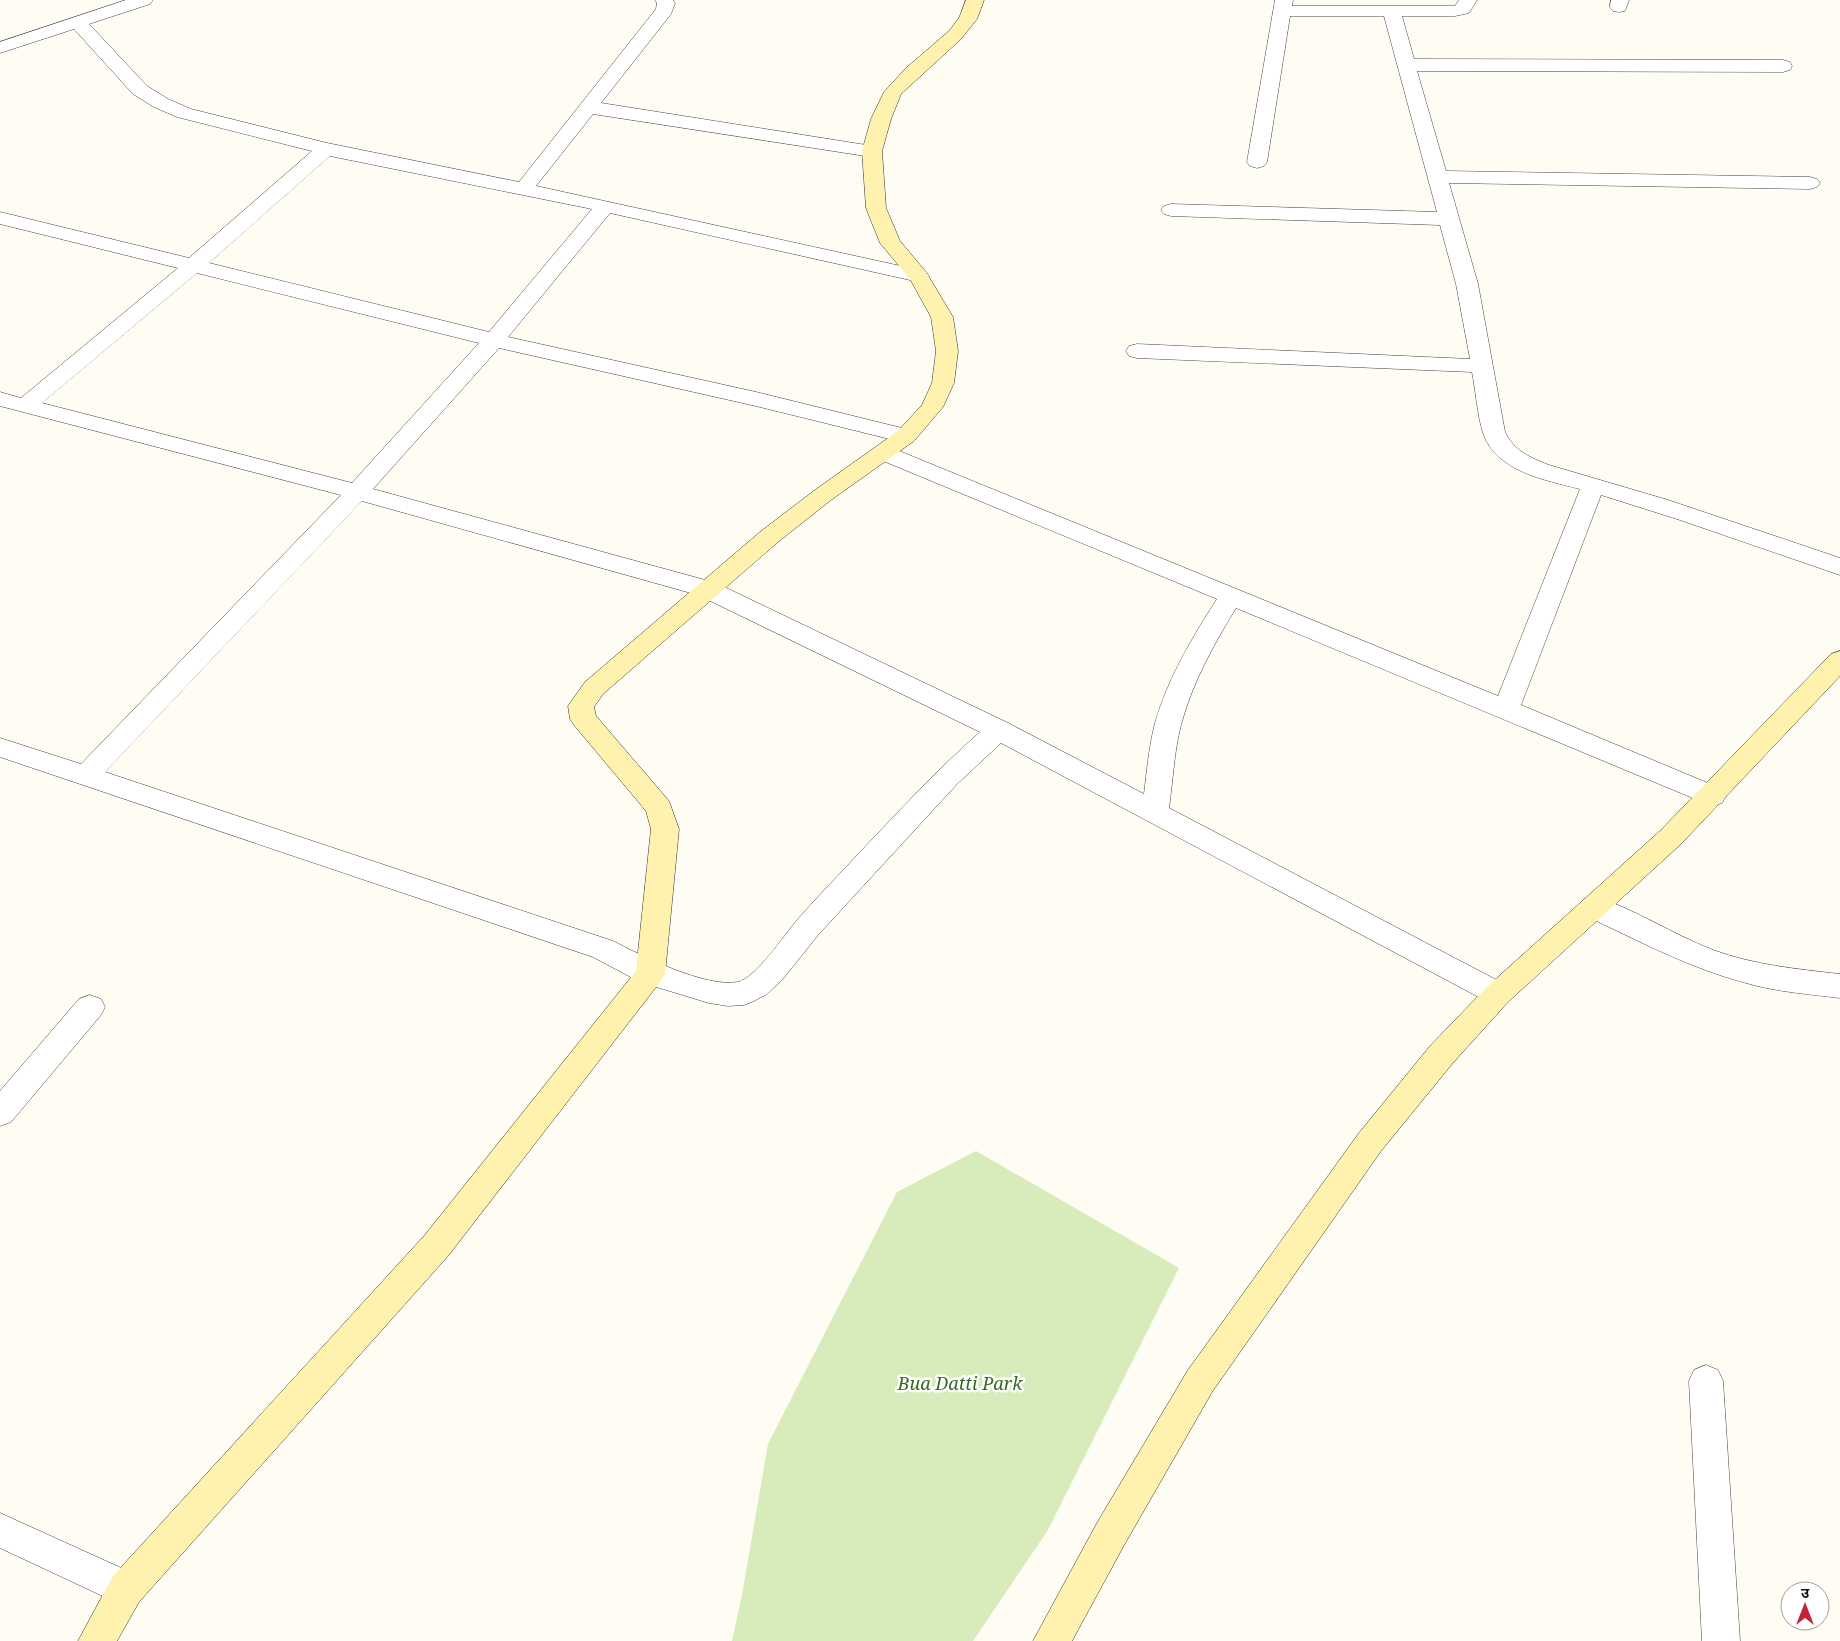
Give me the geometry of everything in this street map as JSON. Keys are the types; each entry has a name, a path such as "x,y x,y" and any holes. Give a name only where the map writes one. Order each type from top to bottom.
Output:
{"street":[{"path":"0,48 144,0"},
{"path":"523,190 664,10 666,3 664,0"},
{"path":"97,1641 126,1589 436,1246 650,974 665,829 659,808 584,720 581,706 594,688 707,589 822,495 906,436 932,407 943,383 947,351 942,317 919,276 890,243 876,208 872,151 881,120 893,92 954,35 968,19 975,0"},
{"path":"1257,162 1284,6 1392,12 1456,11 1463,9 1468,0"},
{"path":"1392,12 1467,284 1494,432 1499,444 1510,455 1528,465 1593,486 1633,496 1840,567"},
{"path":"78,23 140,90 161,103 184,113 326,148 605,206 919,276"},
{"path":"1408,65 1783,66"},
{"path":"588,107 872,151"},
{"path":"26,405 193,266 326,148"},
{"path":"1439,177 1810,183"},
{"path":"86,775 356,492 494,340 605,206"},
{"path":"1170,210 1450,219"},
{"path":"0,218 494,340 746,397 906,436"},
{"path":"1137,351 1482,366"},
{"path":"0,399 356,492 707,589 999,730 1498,994"},
{"path":"884,453 1506,709 1712,796"},
{"path":"1506,709 1593,486"},
{"path":"1155,812 1168,725 1178,693 1192,660 1231,596"},
{"path":"1052,1641 1110,1535 1200,1381 1370,1142 1441,1055 1498,994 1671,837 1840,660"},
{"path":"0,747 603,949 650,974 709,992 728,994 744,993 757,986 772,972 808,927 947,777 999,730"},
{"path":"1594,907 1680,948 1722,964 1767,977 1840,986"},
{"path":"0,1113 90,1007"},
{"path":"1706,1381 1721,1641"},
{"path":"0,1530 126,1589"}],"green space":[{"name":"Bua Datti Park","path":"976,1151 1179,1268 1048,1530 973,1641 732,1641 742,1595 768,1444 897,1192"}]}
